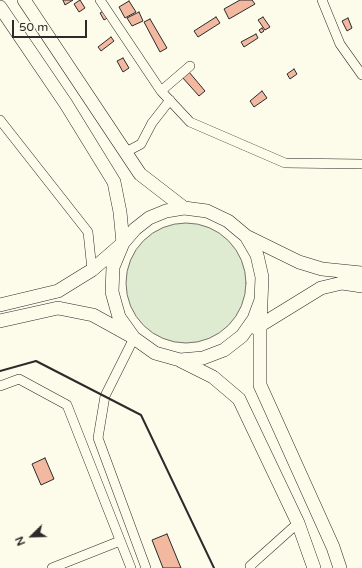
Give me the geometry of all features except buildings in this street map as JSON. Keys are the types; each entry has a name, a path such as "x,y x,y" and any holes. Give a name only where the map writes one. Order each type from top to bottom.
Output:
{"main road":[{"path":"24,0 140,174 184,208"},
{"path":"0,7 66,104 114,182 120,212 123,243 113,267 112,292 119,317 134,338"},
{"path":"0,305 58,292 92,270 123,243 135,229 149,218 166,211 184,208 207,211 228,221 246,236 300,262 322,268 362,273"},
{"path":"246,236 257,256 262,277 260,385 333,547 340,568"},
{"path":"180,360 203,358 224,350 242,336 321,288 342,283 362,286"},
{"path":"242,336 254,319 261,300"},
{"path":"0,321 58,308 93,315 134,338 155,353 180,360 213,377 239,399 298,523 314,568"}],"street":[{"path":"100,0 161,91 190,122 285,162 362,164"},
{"path":"322,0 340,44 362,75"},
{"path":"161,91 190,66"},
{"path":"126,152 141,144 152,124 170,100"},
{"path":"0,120 88,232 92,270"},
{"path":"134,338 105,396 98,438 146,568"},
{"path":"0,386 19,379 67,405 131,568"},
{"path":"251,568 250,566 298,523"},
{"path":"52,568 120,540"}],"green space":[{"path":"186,223 198,224 209,228 219,233 228,241 236,250 241,260 245,271 245,295 241,306 236,316 228,325 219,333 209,338 198,342 186,343 174,342 163,338 153,333 144,325 136,316 131,306 127,295 126,283 127,271 131,260 136,250 144,241 153,233 163,228 174,224"}],"wall":[{"path":"0,371 36,361 141,415 214,568"}]}
